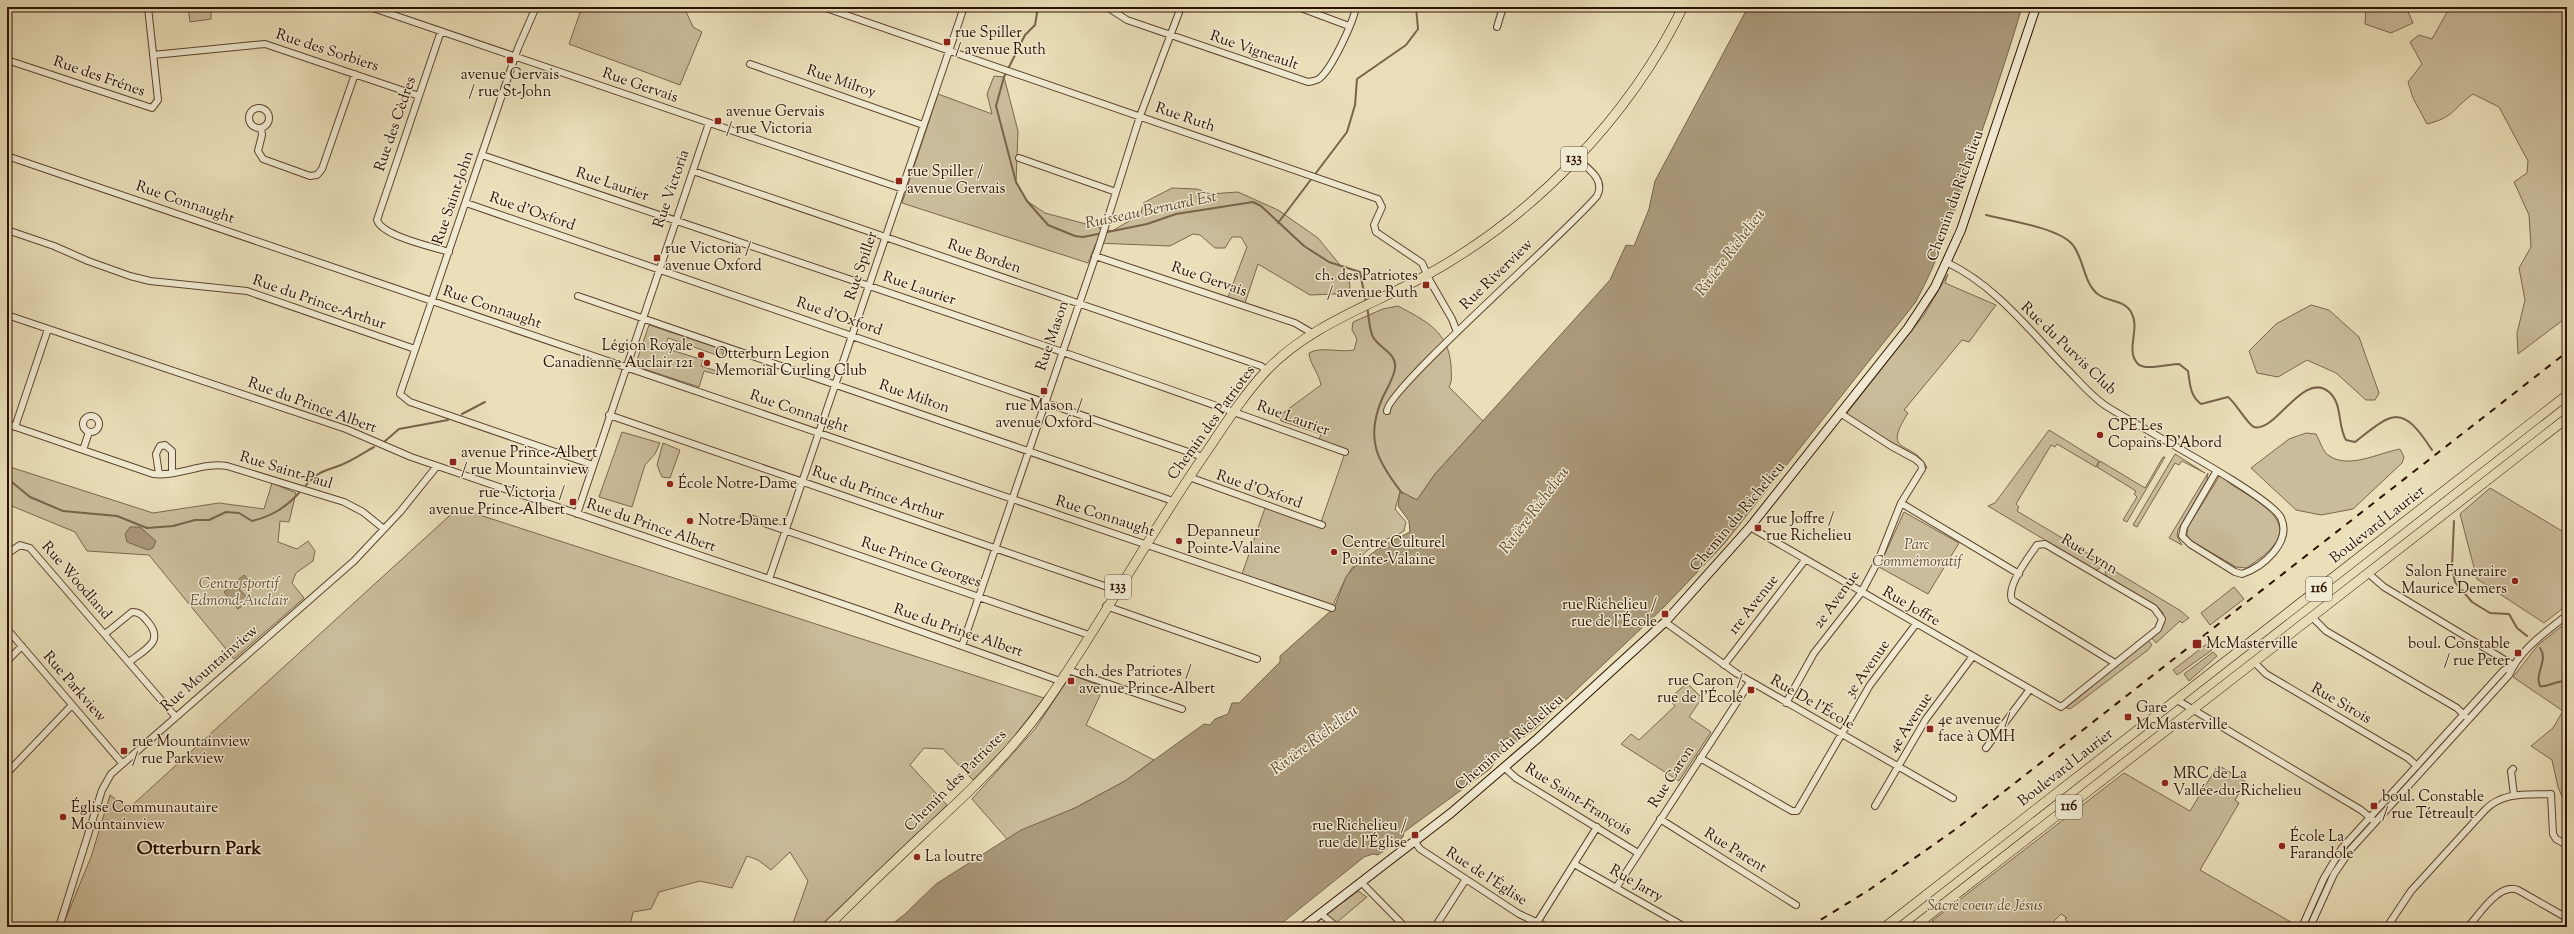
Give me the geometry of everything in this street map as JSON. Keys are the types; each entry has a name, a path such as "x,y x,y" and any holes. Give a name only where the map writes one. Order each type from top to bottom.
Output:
{"main road":[{"name":"Chemin des Patriotes","path":"827,927 990,771 1026,730 1068,670 1116,590 1189,477 1234,411 1267,371 1312,333 1428,275 1512,219 1542,193 1576,158 1644,75 1683,7"},
{"name":"Chemin du Richelieu","path":"1303,927 1415,842 1505,768 1665,622 1750,527 1914,320 1948,263 1961,230 2036,7"},
{"name":"Boulevard Laurier","path":"1885,927 2567,395"},
{"name":"116","path":"1914,927 2313,618 2567,418"}],"street":[{"name":"Rue des Frénes","path":"7,60 151,108 158,101 148,7"},
{"name":"Rue Gervais","path":"370,7 903,189"},
{"name":"Rue Saint-John","path":"536,7 515,57 466,203 400,389 402,398 410,402 594,465"},
{"name":"Rue Ruth","path":"823,7 1378,199 1382,207 1374,225 1376,232 1422,263 1452,319 1457,332"},
{"name":"Rue Spiller","path":"769,579 964,7"},
{"name":"Rue Vigneault","path":"1107,7 1127,20 1172,37 1308,82 1322,75 1349,26 1356,7"},
{"name":"Rue Mason","path":"962,646 1044,401 1096,253 1140,116 1172,37 1182,7"},
{"path":"1298,7 1349,26"},
{"path":"1497,27 1503,7"},
{"name":"Rue des Cèdres","path":"441,31 378,216 379,225 388,232 449,252"},
{"name":"Rue des Sorbiers","path":"153,54 266,44 419,96"},
{"name":"Rue Milroy","path":"750,64 923,125"},
{"path":"261,128 262,135 258,151 263,159 310,176 317,175 322,169 355,74"},
{"name":"Rue Victoria","path":"577,514 658,268 709,123"},
{"name":"Rue Laurier","path":"482,155 869,285 1234,411 1346,452"},
{"name":"Rue Connaught","path":"7,156 1332,608"},
{"path":"1019,158 1116,192"},
{"name":"Rue Riverview","path":"1387,411 1387,406 1392,398 1457,332 1597,196 1600,186 1598,179 1576,158"},
{"name":"Rue Borden","path":"693,171 1261,366 1267,371"},
{"name":"Rue d'Oxford","path":"466,203 853,335 1203,457"},
{"name":"Rue du Prince-Arthur","path":"7,230 135,278 247,291 415,349"},
{"name":"Rue Gervais","path":"1096,253 1295,323 1312,333"},
{"name":"Rue du Purvis Club","path":"1948,263 1986,287 2098,400 2270,504 2278,512 2282,522 2282,539 2274,552 2242,574 2190,544 2182,536 2184,527 2216,472"},
{"name":"Rue Milton","path":"578,296 1173,501"},
{"name":"Rue du Prince Albert","path":"7,315 346,429 393,450 437,466 769,579 1060,681"},
{"path":"14,427 48,329"},
{"name":"2e Avenue","path":"1786,703 1814,653 1861,593 1876,565 1901,503 1921,470 1921,464 1840,414"},
{"name":"Rue du Prince Arthur","path":"610,415 1116,590"},
{"name":"Rue Saint-Paul","path":"7,424 138,470 159,474 172,474 212,465 227,466 344,502 363,512 384,529"},
{"path":"83,450 89,432"},
{"path":"159,474 157,452 163,445 169,447 172,451 172,474"},
{"name":"Rue Mountainview","path":"60,927 102,790 111,774 175,716 343,571 384,529 437,466"},
{"name":"Rue d'Oxford","path":"1189,477 1322,525"},
{"path":"1901,503 2018,574"},
{"name":"Rue Prince Georges","path":"744,516 1089,635"},
{"name":"Rue Joffre","path":"1750,527 1861,593 2061,707"},
{"name":"Rue Lynn","path":"2061,707 2115,663 2159,627 2162,619 2157,611 2045,544 2037,545 2018,574 2010,592 2015,603 2115,663"},
{"name":"Rue Woodland","path":"7,554 20,545 30,548 175,716"},
{"name":"1re Avenue","path":"1724,665 1805,560"},
{"path":"2369,574 2376,582 2393,593 2513,665"},
{"path":"1106,606 1257,659"},
{"name":"Rue Woodland","path":"104,634 132,612 140,613 149,623 155,634 154,641 129,662"},
{"path":"2302,927 2334,860 2370,817 2504,670 2513,665 2536,640 2567,615"},
{"path":"2313,618 2324,630 2464,714 2469,719"},
{"name":"Rue De l'École","path":"1665,622 1750,682 1953,798"},
{"name":"3e Avenue","path":"1700,758 1796,812 1870,685 1916,624"},
{"name":"Rue Parkview","path":"7,629 122,763"},
{"path":"7,662 22,646"},
{"name":"4e Avenue","path":"1875,806 1928,715 1973,656"},
{"name":"Rue Sirois","path":"2255,663 2266,674 2408,758 2416,766"},
{"path":"2310,927 2340,864 2375,822 2509,675 2513,665"},
{"path":"1068,670 1182,709"},
{"name":"Rue Caron","path":"1616,888 1750,682"},
{"path":"1986,748 2030,689"},
{"path":"2177,700 2370,817 2375,822"},
{"path":"7,773 72,705"},
{"name":"Rue Saint-François","path":"1505,768 1516,778 1638,853"},
{"path":"2513,769 2511,771 2514,795"},
{"path":"2388,927 2411,891 2485,810 2498,799 2514,795 2551,794 2553,834 2556,839 2567,845"},
{"name":"Rue Parent","path":"1660,819 1796,905"},
{"path":"1538,921 1597,827"},
{"name":"Rue de l'Église","path":"1415,842 1420,849 1519,914 1538,921 1547,927"},
{"name":"Rue Jarry","path":"1574,864 1685,927"},
{"path":"1436,927 1466,879"},
{"path":"1361,882 1405,927"},
{"path":"2468,927 2500,892 2510,888 2518,890 2567,918"},
{"path":"1320,913 1337,927"}],"green space":[{"path":"188,7 211,7 211,19 190,22"},
{"path":"582,7 684,7 693,27 702,32 680,85 569,44"},
{"path":"2366,7 2406,7 2413,23 2391,33 2365,24"},
{"path":"2450,7 2567,7 2567,317 2518,354 2517,333 2525,300 2519,268 2531,247 2529,215 2514,182 2527,173 2528,161 2499,107 2473,94 2453,112 2443,118 2427,124 2413,98 2408,82 2422,64 2410,42 2419,35 2432,39"},
{"path":"994,76 1004,77 1018,131 1016,182 1027,201 1045,213 1112,231 1141,214 1143,203 1172,188 1197,189 1210,194 1238,192 1278,210 1318,238 1349,276 1350,289 1335,294 1310,295 1258,264 1245,303 1228,297 1247,247 1241,237 1232,237 1225,248 1215,248 1200,235 1193,234 1170,246 1096,243 1088,263 902,203 938,94 992,114 987,94"},
{"path":"1948,274 1945,283 1996,305 1969,342 1962,340 1904,410 1908,413 1900,427 1897,436 1898,442 1915,453 1921,459 1927,468 1924,468 1920,461 1912,454 1864,427 1847,413 1924,315"},
{"path":"2311,305 2329,310 2359,337 2379,393 2375,400 2366,400 2336,373 2307,360 2278,377 2257,373 2249,351 2276,324"},
{"path":"1398,306 1426,322 1440,335 1449,353 1451,379 1449,387 1483,421 1435,474 1417,500 1400,492 1395,509 1406,522 1404,531 1376,544 1361,556 1350,571 1333,605 1242,574 1266,505 1320,525 1345,453 1318,442 1321,434 1281,421 1280,415 1321,385 1309,353 1319,350 1354,350 1357,339 1352,330 1353,322 1383,309"},
{"path":"649,325 724,350 722,357 668,338 665,348 703,360 701,366 717,371 715,374 704,371 699,387 635,366"},
{"path":"2049,430 2099,461 2096,467 2057,444 2055,447 2051,445 2016,504 2019,507 2017,511 2099,560 2102,564 2099,569 2095,570 1988,506 1995,503"},
{"path":"622,432 660,443 655,454 645,465 632,507 599,497"},
{"path":"2306,433 2316,434 2326,453 2336,459 2354,461 2400,449 2404,457 2402,463 2353,509 2321,515 2296,510 2251,468 2289,439"},
{"path":"663,443 680,450 670,478 662,477 657,465"},
{"path":"2175,454 2205,473 2182,461 2179,465 2175,463 2137,527 2133,525"},
{"path":"2163,457 2165,457 2127,522 2123,520 2137,497 2134,494 2136,491 2097,467 2100,461 2145,488"},
{"name":"Centre sportif Edmond-Auclair","path":"7,466 153,513 219,503 264,509 272,483 296,493 289,522 280,521 278,542 297,549 308,541 315,551 313,561 296,573 292,583 304,598 234,659 149,555 87,551 75,532 7,504"},
{"path":"2208,473 2207,480 2178,530 2177,536 2182,545 2169,538"},
{"path":"2220,475 2265,507 2274,516 2279,525 2279,534 2274,545 2263,556 2246,568 2236,567 2190,540 2187,535 2188,527"},
{"path":"2490,488 2567,534 2567,605 2544,623 2477,579 2460,514"},
{"path":"458,508 1044,698 1008,744 973,780 943,749 924,748 910,765 947,805 819,927 794,927 793,923 808,881 790,852 771,870 758,860 747,856 732,888 700,881 659,892 651,909 633,912 631,921 633,927 69,927 63,925 91,857 110,795 128,809"},
{"name":"Parc Commémoratif","path":"1904,512 1959,543 1928,594 1879,567"},
{"path":"2108,567 2181,611 2189,618 2182,623 2180,621 2156,643 2151,637 2164,624 2163,613 2158,607 2107,577 2105,573"},
{"path":"2234,587 2244,599 2210,625 2201,613"},
{"path":"2567,622 2567,799 2563,799 2558,787 2552,760 2531,746 2553,728 2563,711 2513,677 2538,645"},
{"path":"2148,640 2152,645 2148,650 2070,709 2066,708"},
{"path":"2212,640 2217,646 2214,648 2210,643 2208,645 2212,650 2177,675 2173,670"},
{"path":"2213,652 2217,656 2189,681 2184,674"},
{"path":"1071,675 1104,687 1086,725 1154,760 1125,781 1075,808 1007,839 972,799 1035,729"},
{"path":"1687,683 1702,698 1689,717 1711,732 1679,781 1621,744 1631,734 1639,740 1675,706 1669,699"},
{"name":"Sacré coeur de Jésus","path":"2218,765 2246,782 2235,800 2239,803 2200,870 2296,925 2295,927 2082,927 2073,922 2070,925 2065,919 2067,918 2061,914 2048,927 1941,927 1932,921 2124,773 2190,811"},
{"path":"1358,891 1367,897 1336,923 1327,914"}],"water":[{"name":"Rivière Richelieu","path":"1748,7 2022,7 1952,218 1935,261 1915,303 1724,544 1664,607 1536,728 1514,744 1507,738 1500,743 1503,751 1490,769 1404,832 1403,837 1378,855 1373,854 1364,857 1277,927 888,927 904,915 936,884 1021,830 1075,808 1125,781 1204,724 1210,725 1215,719 1228,714 1232,703 1239,703 1280,662 1280,656 1334,608 1346,577 1354,567 1382,546 1410,532 1409,521 1398,506 1400,491 1417,500 1435,474 1610,280 1626,245 1634,246 1649,209 1655,181"},
{"path":"130,527 140,527 156,541 153,548 148,550 127,542 125,534"},
{"path":"244,575 249,581 239,589 249,600 238,609 224,592"}],"waterway":[{"name":"Ruisseau Bernard Est","path":"1038,7 1035,25 1025,35 1004,77 996,106 1016,182 1027,201 1048,225 1075,236 1083,237 1147,224 1176,214 1253,202 1261,206 1304,246 1329,262 1360,272 1366,303"},
{"path":"1278,223 1347,132 1355,105 1357,79 1406,45 1418,29 1416,7"},
{"path":"1986,215 2019,222 2056,233 2072,244 2076,249 2090,284 2094,290 2099,295 2126,306 2132,314 2134,320 2132,346 2134,359 2138,364 2146,367 2179,364 2188,371 2193,393 2197,401 2201,404 2228,397 2251,425 2254,427 2262,426 2271,421 2300,395 2309,389 2319,387 2329,392 2336,402 2343,434 2346,440 2355,442 2379,424 2397,417 2405,419 2413,425 2432,450"},
{"path":"1367,307 1373,337 1390,354 1395,363 1393,376 1382,399 1374,426 1376,449 1380,460 1402,493"},
{"path":"462,414 485,402"},
{"path":"384,442 399,429 448,420"},
{"path":"306,485 322,472 341,465 374,447"},
{"path":"7,478 30,497 63,511 117,516 147,528 173,526 195,520 209,520 226,512 239,513 252,521 266,517 278,511 299,493"},
{"path":"2454,521 2452,566 2455,582 2472,602 2490,613 2509,614 2517,628 2527,636"},
{"path":"2540,648 2543,657 2539,676 2540,686 2567,681"}],"railway":[{"path":"1809,927 1869,890 1956,829 2567,352"}],"place":[{"name":"rue Spiller / avenue Ruth","path":"947,42"},
{"name":"avenue Gervais / rue St-John","path":"510,60"},
{"name":"avenue Gervais / rue Victoria","path":"718,121"},
{"name":"rue Spiller / avenue Gervais","path":"899,181"},
{"name":"rue Victoria / avenue Oxford","path":"657,258"},
{"name":"ch. des Patriotes / avenue Ruth","path":"1426,285"},
{"name":"Légion Royale Canadienne Auclair 121","path":"701,355"},
{"name":"Otterburn Legion Memorial Curling Club","path":"707,363"},
{"name":"rue Mason / avenue Oxford","path":"1044,391"},
{"name":"CPE Les Copains D'Abord","path":"2100,435"},
{"name":"avenue Prince-Albert / rue Mountainview","path":"453,462"},
{"name":"École Notre-Dame","path":"670,484"},
{"name":"rue Victoria / avenue Prince-Albert","path":"573,502"},
{"name":"Notre-Dame 1","path":"690,521"},
{"name":"rue Joffre / rue Richelieu","path":"1758,528"},
{"name":"Depanneur Pointe-Valaine","path":"1179,541"},
{"name":"Centre Culturel Pointe-Valaine","path":"1334,552"},
{"name":"Salon Funeraire Maurice Demers","path":"2515,581"},
{"name":"rue Richelieu / rue de l'École","path":"1665,614"},
{"name":"McMasterville","path":"2197,644"},
{"name":"boul. Constable / rue Peter","path":"2518,653"},
{"name":"ch. des Patriotes / avenue Prince-Albert","path":"1071,681"},
{"name":"rue Caron / rue de l'École","path":"1751,690"},
{"name":"Gare McMasterville","path":"2128,717"},
{"name":"4e avenue / face à OMH","path":"1930,729"},
{"name":"rue Mountainview / rue Parkview","path":"124,751"},
{"name":"MRC de La Vallée-du-Richelieu","path":"2165,783"},
{"name":"boul. Constable / rue Tétreault","path":"2374,806"},
{"name":"Église Communautaire Mountainview","path":"63,817"},
{"name":"rue Richelieu / rue de l'Église","path":"1415,835"},
{"name":"École La Farandole","path":"2282,846"},
{"name":"La loutre","path":"917,857"}],"district":[{"name":"Otterburn Park","path":"199,849"}]}
